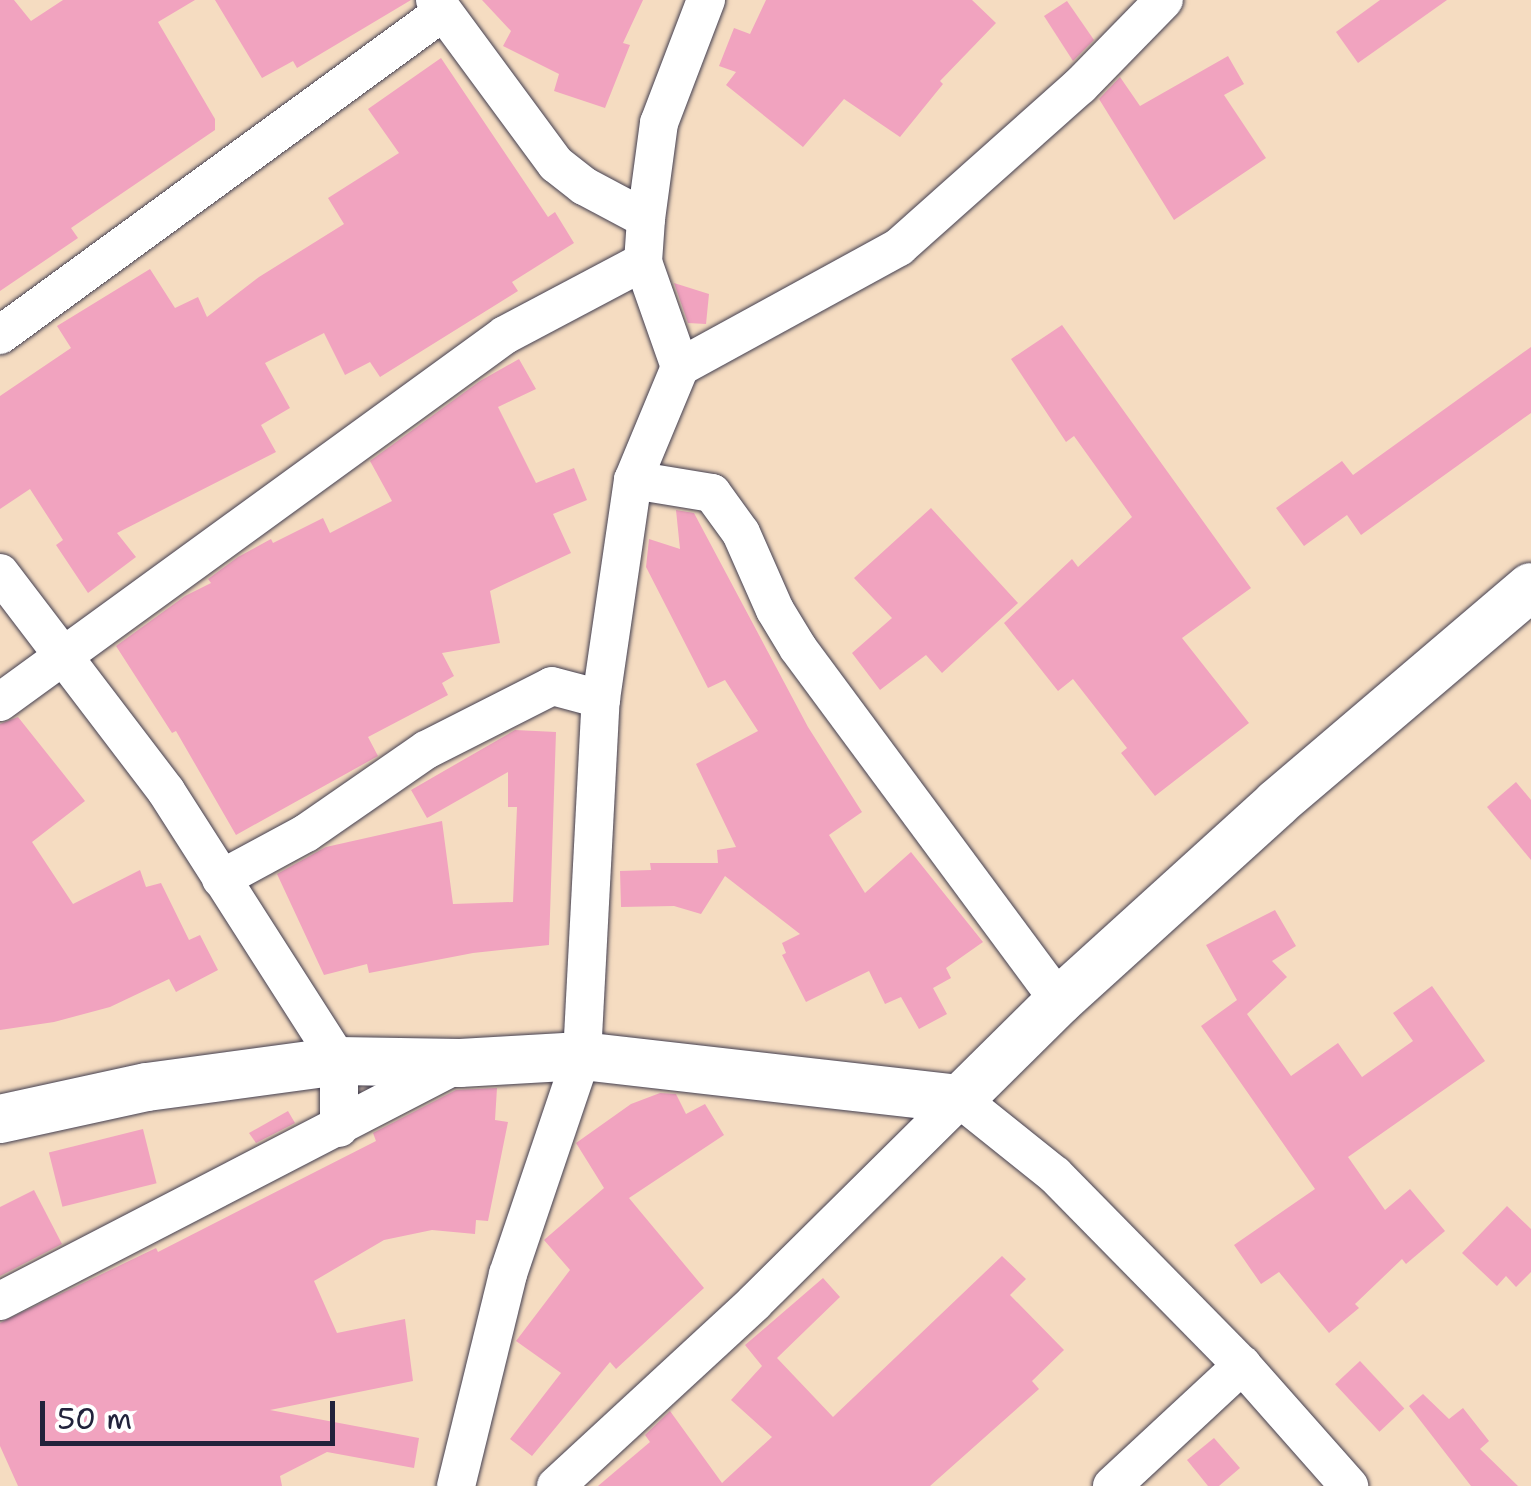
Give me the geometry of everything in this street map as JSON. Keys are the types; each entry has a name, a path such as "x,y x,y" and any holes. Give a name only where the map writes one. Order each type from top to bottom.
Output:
{"street":[{"path":"680,367 643,262 646,219 660,123 706,0"},
{"path":"456,1486 508,1274 582,1056 602,699 633,480 680,367 899,247 1080,86 1164,0"},
{"path":"0,334 439,6 556,164 584,186 646,219"},
{"path":"0,702 506,335 643,262"},
{"path":"633,480 712,493 742,533 774,610 798,648 1059,1001"},
{"path":"0,573 166,791 338,1061 339,1128"},
{"path":"556,1486 754,1303 1059,1001 1277,803 1531,587"},
{"path":"221,879 306,834 426,750 552,686 602,699"},
{"path":"0,1119 147,1087 338,1061 460,1063 582,1056 960,1099 1055,1175 1242,1366 1349,1486"},
{"path":"0,1301 460,1063"},
{"path":"1112,1486 1242,1366"}],"building":[{"path":"0,0 14,0 31,21 63,0 195,0 158,22 215,119 215,130 71,228 78,238 0,291"},
{"path":"215,0 411,0 297,68 293,61 262,78"},
{"path":"482,0 643,0 623,43 630,45 605,108 554,91 559,74 503,46 511,31"},
{"path":"766,0 972,0 996,23 940,81 943,84 900,137 844,99 803,147 726,85 736,72 719,66 734,28 750,34"},
{"path":"1380,0 1447,0 1358,63 1336,32"},
{"path":"1067,1 1094,40 1073,61 1044,16"},
{"path":"1228,56 1244,84 1224,95 1266,158 1174,220 1099,99 1120,77 1140,106"},
{"path":"441,58 548,217 555,212 574,243 512,282 518,291 380,377 370,362 345,375 324,333 265,363 290,408 261,425 276,452 117,533 136,557 88,593 56,545 63,540 30,489 0,509 0,396 71,348 57,326 150,269 175,308 198,297 207,317 259,277 344,224 328,198 399,153 368,109"},
{"path":"674,283 709,294 706,324 688,323"},
{"path":"1062,325 1251,588 1182,638 1249,723 1155,796 1121,753 1127,748 1073,679 1058,691 1004,623 1072,559 1078,567 1132,517 1074,436 1066,442 1011,359"},
{"path":"1531,347 1531,413 1361,535 1347,515 1304,546 1276,508 1342,461 1353,475"},
{"path":"519,359 536,389 498,407 536,483 574,468 587,500 553,514 571,553 490,591 500,643 442,653 454,676 442,683 448,695 368,737 378,756 236,835 176,731 172,733 116,646 185,596 211,583 208,579 238,557 271,539 273,543 323,518 330,533 392,501 370,461 480,381"},
{"path":"931,508 1018,603 942,673 926,655 880,690 852,653 892,618 854,578"},
{"path":"676,510 694,513 808,727 862,812 829,835 865,893 911,852 983,942 946,968 951,978 933,988 947,1014 919,1029 901,997 885,1004 869,971 806,1002 782,955 786,953 782,943 800,934 725,876 701,914 674,906 621,907 620,871 651,870 650,863 718,863 717,850 736,847 696,764 758,731 725,680 708,688 646,567 649,539 680,549"},
{"path":"18,717 85,801 32,842 73,904 140,870 146,887 161,883 189,940 200,935 218,970 176,992 169,979 110,1007 54,1022 0,1030 0,724"},
{"path":"515,730 556,732 549,945 473,953 369,973 367,964 324,975 277,874 326,847 442,821 453,904 513,902 517,807 508,807 508,772 427,818 411,790"},
{"path":"1516,782 1531,800 1531,860 1487,807"},
{"path":"1275,910 1296,946 1272,961 1287,977 1247,1014 1291,1076 1338,1043 1362,1077 1413,1041 1393,1013 1432,986 1485,1061 1348,1157 1385,1210 1410,1189 1445,1231 1406,1264 1402,1259 1355,1304 1359,1308 1329,1333 1279,1272 1261,1284 1234,1245 1315,1189 1201,1026 1237,1000 1206,945"},
{"path":"497,1088 495,1120 508,1122 488,1221 476,1220 475,1234 432,1230 384,1240 314,1281 337,1333 405,1319 413,1381 270,1410 419,1438 414,1468 327,1452 280,1476 282,1486 18,1486 0,1446 0,1323 156,1248 158,1252 376,1141 373,1133 456,1090"},
{"path":"660,1093 676,1094 686,1114 705,1104 724,1135 629,1198 704,1288 616,1369 610,1362 532,1456 510,1439 561,1373 516,1341 570,1270 544,1240 604,1188 576,1143 631,1104"},
{"path":"288,1111 295,1123 256,1143 249,1133"},
{"path":"143,1129 157,1183 62,1207 49,1152"},
{"path":"34,1190 62,1244 0,1276 0,1207"},
{"path":"1507,1206 1531,1229 1531,1272 1516,1287 1506,1276 1497,1286 1462,1253"},
{"path":"1002,1256 1026,1279 1010,1295 1064,1350 1032,1381 1039,1389 930,1486 598,1486 650,1442 645,1435 670,1411 722,1483 772,1437 731,1400 762,1366 745,1345 823,1278 840,1297 777,1358 833,1417"},
{"path":"1360,1361 1404,1409 1379,1432 1335,1384"},
{"path":"1423,1394 1449,1419 1463,1408 1489,1441 1480,1449 1518,1486 1471,1486 1409,1406"},
{"path":"1214,1438 1240,1468 1219,1486 1208,1486 1187,1460"}]}
